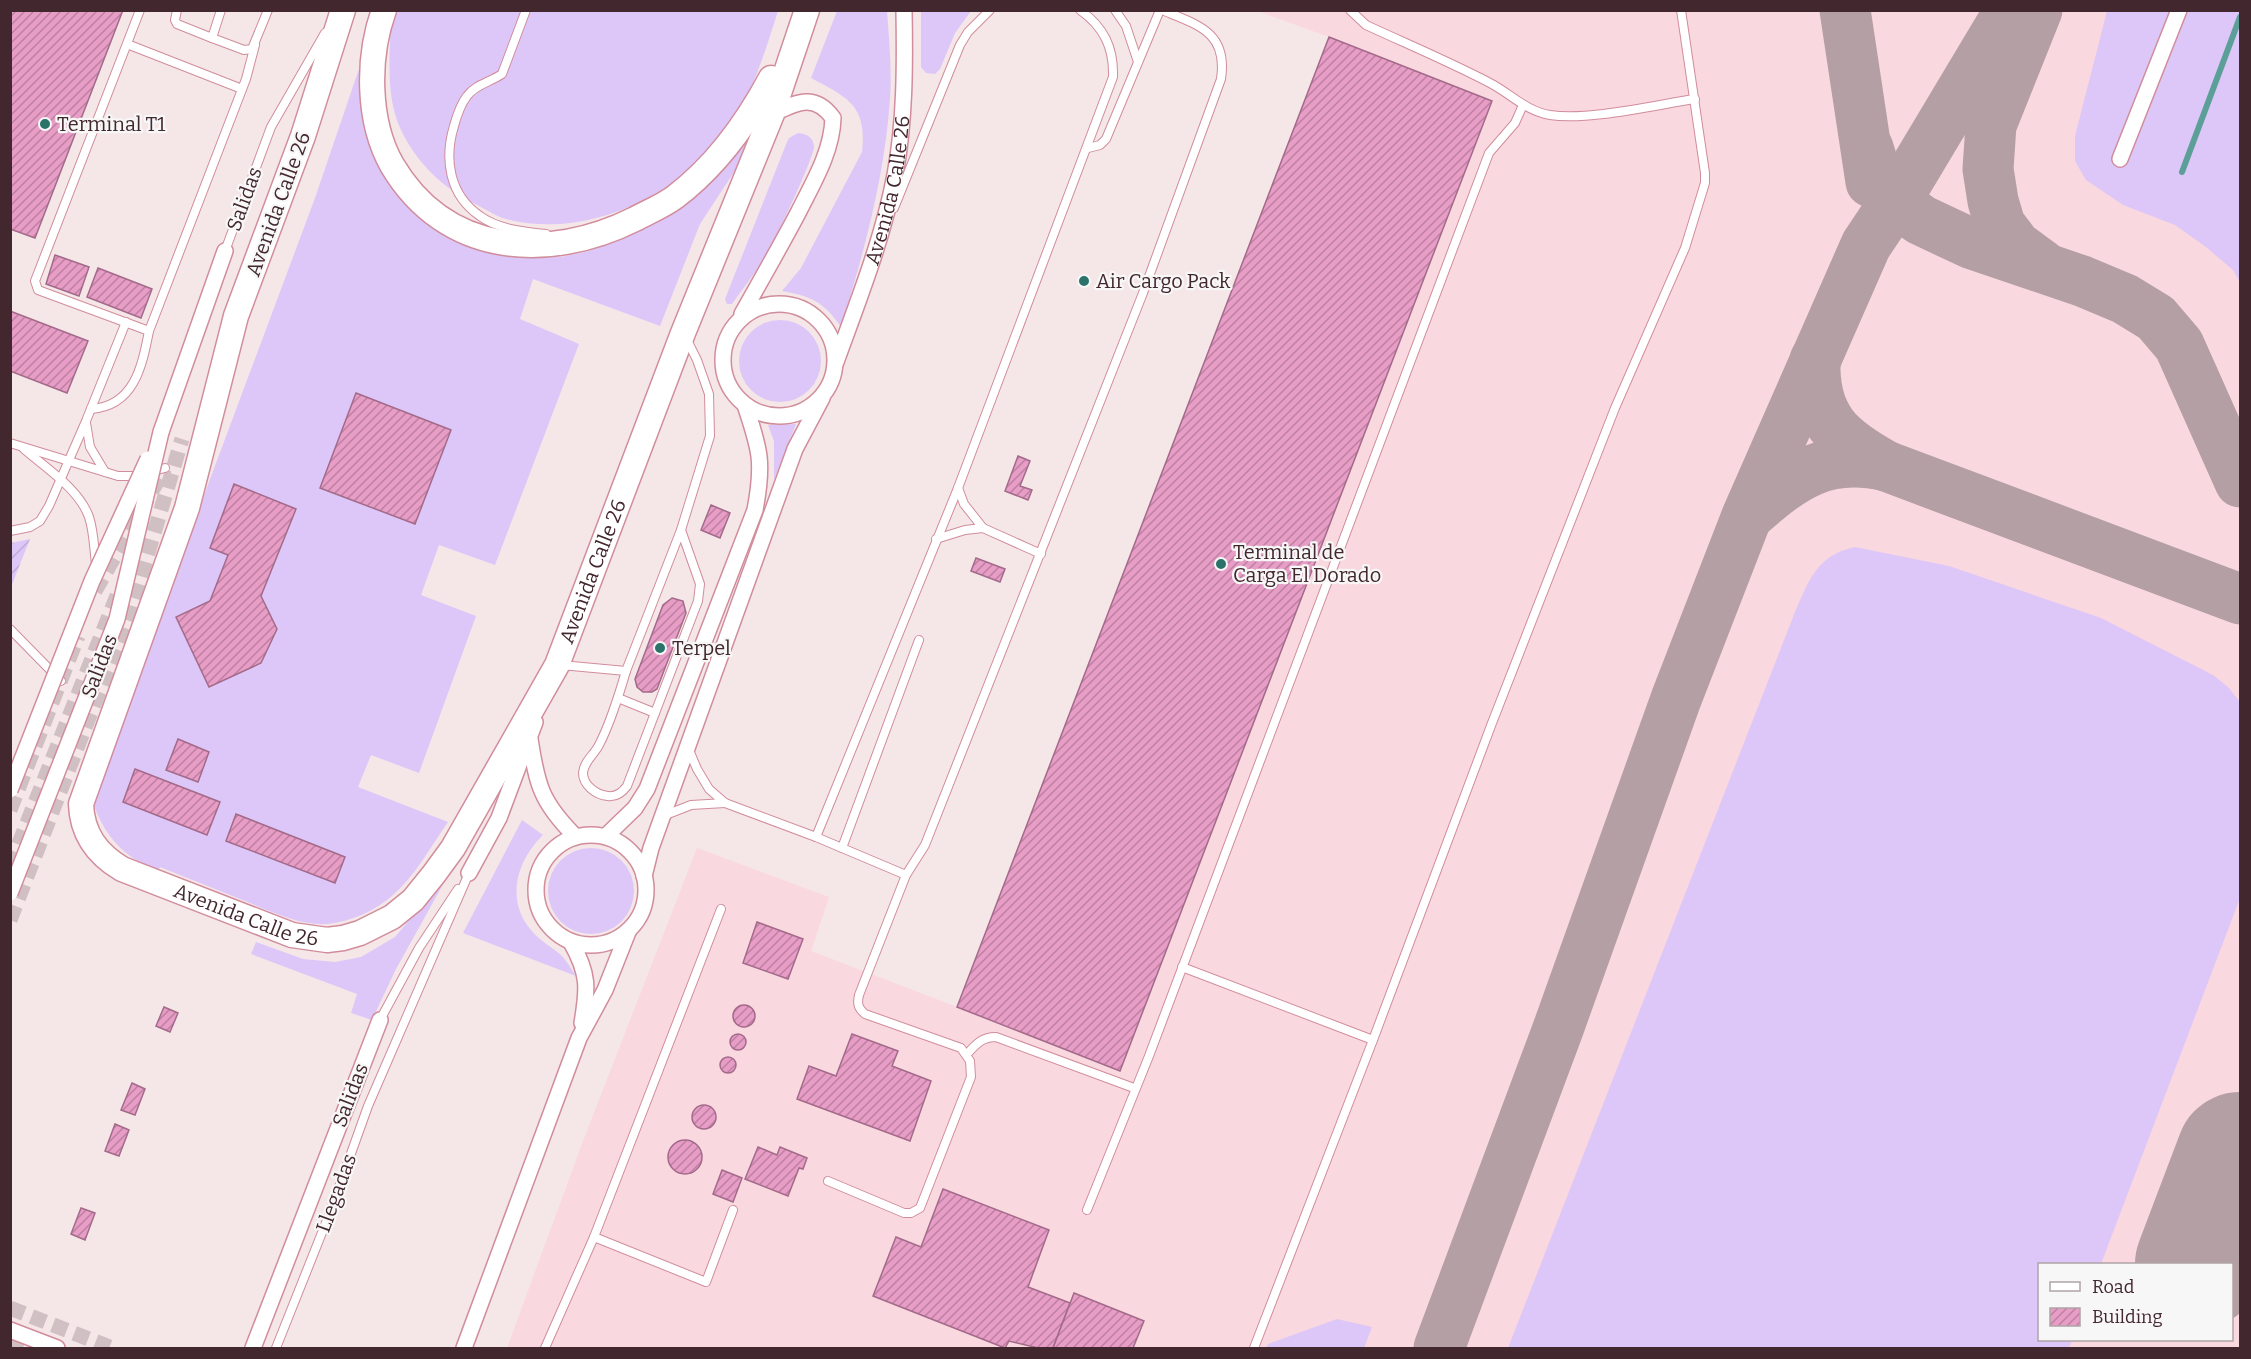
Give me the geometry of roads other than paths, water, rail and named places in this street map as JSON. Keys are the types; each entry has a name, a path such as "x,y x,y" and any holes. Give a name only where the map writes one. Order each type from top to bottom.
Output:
{"main road":[{"name":"Avenida Calle 26","path":"344,10 303,136 236,316 187,508 83,796 81,816 96,849 122,869 292,935 312,939 343,938 360,933 392,917 413,900 453,848 557,665 683,333 771,114 806,14"},
{"path":"384,10 376,44 371,90 374,121 387,155 404,184 427,208 453,227 477,238 502,244 528,246 589,238 620,226 674,198 704,171 744,124 806,14"}],"street":[{"name":"Avenida Calle 26","path":"836,362 875,254 895,174 902,113 904,10"},
{"path":"2120,159 2179,10"},
{"path":"771,114 810,101 820,104 833,118 831,142 809,190 740,319 728,334 722,353 724,372 731,391 744,405 759,413 776,417 793,415 809,409 822,398"},
{"name":"Salidas","path":"10,790 92,581 161,432 225,251"},
{"path":"644,876 651,848 795,449 832,381 836,362 833,343 824,326 810,312 793,304 774,303 755,308 740,319"},
{"path":"606,836 634,808 646,789 755,510 761,467 759,449 744,405"},
{"name":"Salidas","path":"10,893 117,619 161,432"},
{"path":"469,873 499,818 557,665"},
{"path":"530,736 535,770 544,798 556,817 575,836"},
{"path":"464,1348 579,1038 605,990 628,932 638,920 644,906 646,891 644,876 637,859 623,845 606,836 591,834 575,836 560,843 547,855 539,870 535,888 537,905 544,921 556,933 571,942 585,946 600,945 628,932"},
{"path":"571,942 582,962 587,988 579,1038"},
{"name":"Salidas","path":"251,1348 380,1020"},
{"path":"10,1330 57,1348"}],"lane":[{"path":"140,10 35,281 38,290 149,331"},
{"path":"177,10 175,20 177,24 244,50 252,49 255,45"},
{"path":"212,38 221,10"},
{"path":"91,409 104,408 119,401 126,394 143,362 149,331 242,89 268,10"},
{"name":"Salidas","path":"225,251 271,127 338,10"},
{"path":"526,10 502,74 467,95 459,109 448,155 449,173 466,204 480,217 501,226 538,233 589,238"},
{"path":"875,254 960,45 968,32 990,10"},
{"path":"816,837 958,488 1113,77 1113,64 1106,37 1100,28 1080,10"},
{"path":"1114,10 1126,26 1138,62"},
{"path":"828,1181 904,1213 911,1213 921,1208 971,1077 967,1054 952,1044 865,1014 860,1010 859,995 906,874 925,845 1139,304 1221,79 1222,54 1212,35 1203,27 1161,10 1106,139 1100,145 1088,148"},
{"path":"1350,10 1366,25 1492,84 1522,105 1548,115 1567,117 1695,99"},
{"path":"1254,1348 1488,734 1607,430 1685,248 1706,174 1681,10"},
{"path":"127,44 242,89"},
{"path":"1087,1210 1134,1088 1149,1056 1489,153 1515,123 1522,105"},
{"path":"10,531 30,527 40,521 69,462 126,322"},
{"path":"681,530 700,584 698,601 627,786 617,795 603,795 590,788 584,777 585,764 600,744 618,698 626,671 681,530 710,436 709,394 697,360 683,333"},
{"path":"86,421 90,447 105,472"},
{"path":"10,443 118,476 134,476 165,468"},
{"path":"24,449 61,480 74,494 88,516 99,582"},
{"path":"958,488 964,504 983,528 1041,554"},
{"path":"936,539 965,530 983,528"},
{"path":"10,629 61,681"},
{"path":"842,848 919,640"},
{"path":"557,665 626,671"},
{"path":"618,698 655,713"},
{"path":"688,746 702,780 709,789 729,805 906,874"},
{"path":"662,817 691,805 729,805"},
{"name":"Salidas","path":"380,1020 419,948 469,873"},
{"name":"Llegadas","path":"276,1348 329,1215 368,1106 435,956 469,873"},
{"path":"545,1348 594,1237 721,909"},
{"path":"1182,968 1373,1040"},
{"path":"967,1054 979,1041 996,1037 1134,1088"},
{"path":"594,1237 706,1282 733,1210"}],"waterway":[{"path":"2182,172 2240,17"}],"tunnel":[{"path":"10,920 132,607 182,439"},
{"path":"95,591 165,468"},
{"path":"10,866 120,588"},
{"path":"10,810 78,636"},
{"path":"10,1308 112,1348"},
{"path":"10,1340 31,1348"}],"place":[{"name":"Terminal T1","path":"45,124"},
{"name":"Air Cargo Pack","path":"1084,281"},
{"name":"Terminal de Carga El Dorado","path":"1221,564"},
{"name":"Terpel","path":"660,648"}]}
